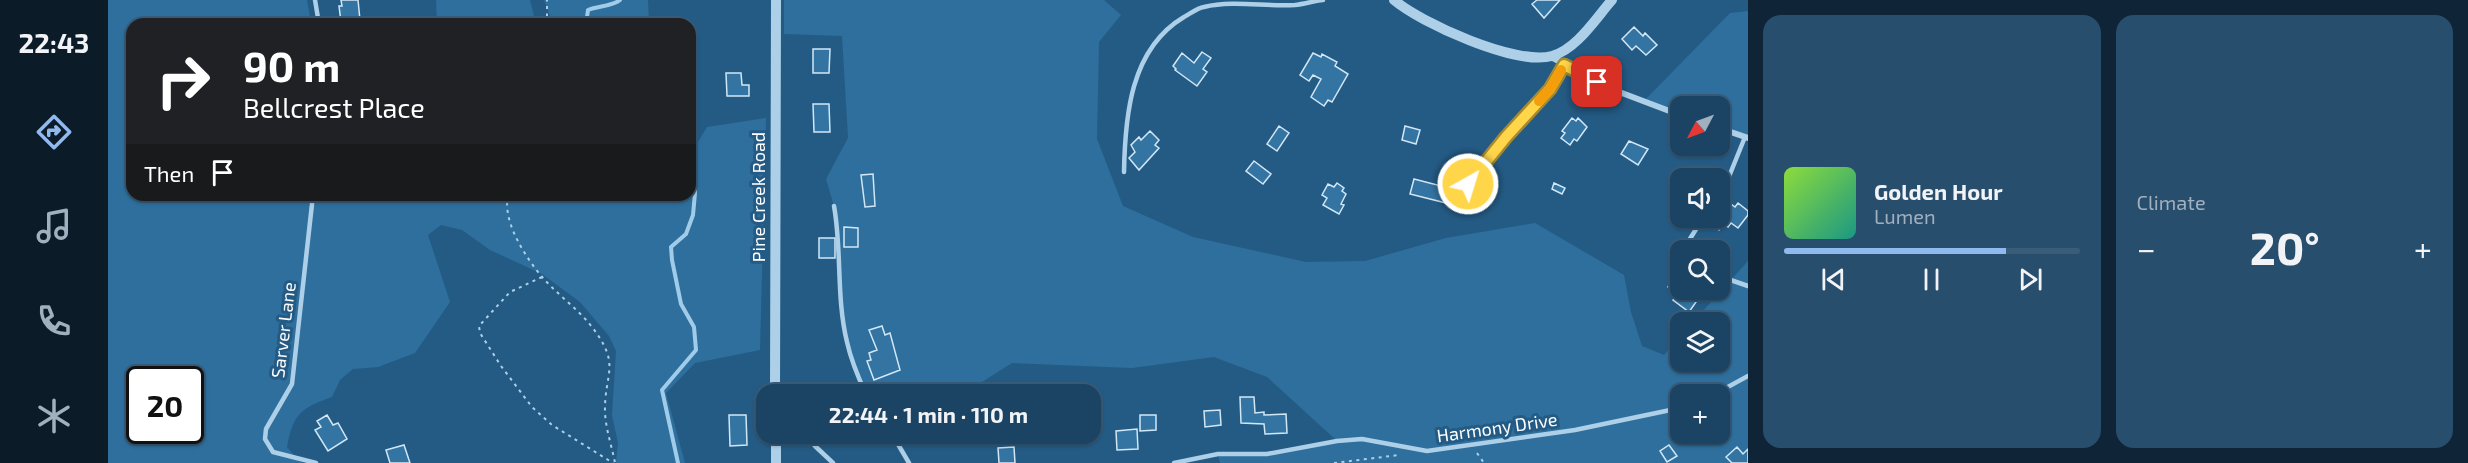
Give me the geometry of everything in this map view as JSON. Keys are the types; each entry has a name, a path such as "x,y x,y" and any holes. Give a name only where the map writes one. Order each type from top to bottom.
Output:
{"street":[{"name":"Pine Creek Road","path":"775,384 776,0"},
{"path":"1394,0 1429,23 1485,45 1536,57 1551,57 1569,47 1612,0"},
{"path":"1551,57 1614,90 1670,111"},
{"path":"1730,132 1746,137"},
{"path":"776,444 776,463"}],"lane":[{"path":"315,0 318,18"},
{"path":"1124,172 1125,131 1130,94 1144,59 1169,26 1202,7 1249,3 1295,5 1323,0"},
{"path":"1468,184 1506,137 1550,89 1564,65"},
{"path":"1730,174 1746,137"},
{"name":"Sarver Lane","path":"312,201 292,384 266,429 265,439 273,452 316,463"},
{"path":"834,206 838,229 842,311 846,340 861,384"},
{"path":"1730,280 1748,286"},
{"path":"1730,386 1748,376"},
{"name":"Harmony Drive","path":"1174,463 1218,454 1267,454 1337,441 1362,439 1427,451 1575,430 1670,410"},
{"path":"813,444 833,463"},
{"path":"898,444 909,463"}],"path":[{"path":"547,0 547,18"},
{"path":"507,201 506,210 515,234 542,277 591,326 610,355 605,417 614,463"},
{"path":"542,277 510,292 479,326 480,333 532,407 552,425 614,463"},
{"path":"1468,444 1484,463"},
{"path":"1334,463 1408,453"}],"shaded area":[{"path":"108,0 307,0 310,18 126,18 126,201 696,201 696,145 707,127 766,118 760,350 695,363 666,393 685,463 616,463 618,443 612,415 616,351 609,336 580,302 542,274 490,250 462,230 441,225 428,235 450,302 415,353 378,367 353,369 340,380 332,397 313,405 300,414 292,427 287,447 299,461 304,463 108,463"},
{"path":"436,0 530,0 534,18 437,18"},
{"path":"544,0 648,0 649,18 551,18"},
{"path":"784,0 1104,0 1121,15 1099,42 1097,139 1123,206 1193,237 1306,262 1365,261 1446,238 1535,223 1624,275 1631,312 1642,346 1664,355 1670,348 1670,372 1730,372 1730,312 1702,312 1713,300 1730,300 1730,281 1748,261 1748,463 1220,463 1218,454 1267,454 1336,440 1267,377 1214,357 1132,368 1012,363 979,384 861,383 846,340 834,206 826,179 848,138 842,36 784,34"},
{"path":"1748,11 1748,138 1730,132 1730,96 1670,96 1670,111 1643,102 1730,13"}],"building":[{"path":"341,0 358,0 360,18 340,18 339,6 342,6"},
{"path":"1537,0 1560,0 1544,18 1532,4"},
{"path":"1634,27 1643,36 1645,33 1657,45 1646,55 1636,46 1632,50 1622,39"},
{"path":"813,49 830,49 829,73 813,73"},
{"path":"1202,52 1211,58 1203,69 1207,72 1197,86 1173,66 1182,53 1194,63"},
{"path":"1313,53 1321,57 1322,54 1337,62 1335,66 1348,74 1332,102 1328,100 1324,106 1311,97 1321,79 1313,75 1309,81 1300,75"},
{"path":"726,73 741,73 742,85 749,85 749,96 727,96"},
{"path":"813,104 829,104 830,132 814,132"},
{"path":"1572,118 1576,121 1578,118 1587,127 1577,141 1574,139 1570,145 1561,138 1565,133 1562,131"},
{"path":"1279,126 1289,133 1277,151 1267,144"},
{"path":"1405,126 1420,130 1416,144 1402,140"},
{"path":"1150,131 1159,140 1155,145 1159,148 1139,170 1129,158 1135,152 1131,145 1139,137 1141,140"},
{"path":"1629,141 1648,149 1638,165 1621,154"},
{"path":"1254,161 1271,174 1263,184 1246,171"},
{"path":"873,174 875,206 865,207 861,175"},
{"path":"1414,179 1449,188 1446,203 1410,194"},
{"path":"1337,183 1344,188 1342,191 1346,194 1339,214 1323,205 1327,198 1322,195 1328,184 1334,187"},
{"path":"1554,183 1565,188 1562,194 1552,189"},
{"path":"1730,203 1735,207 1738,203 1748,211 1748,215 1738,228 1731,223"},
{"path":"844,227 858,228 858,247 844,247"},
{"path":"819,238 835,238 835,258 819,258"},
{"path":"1673,300 1697,300 1689,312"},
{"path":"882,326 885,335 890,333 900,370 874,380 867,361 871,360 869,353 877,350 869,330"},
{"path":"1240,397 1254,397 1255,413 1286,414 1287,433 1265,434 1264,424 1241,423"},
{"path":"1220,410 1221,425 1205,427 1204,411"},
{"path":"327,415 333,425 338,423 347,439 328,451 315,430 321,427 317,421"},
{"path":"729,415 746,415 747,445 730,446"},
{"path":"1140,415 1156,415 1156,430 1140,431"},
{"path":"1137,429 1138,449 1117,450 1116,431"},
{"path":"404,445 410,463 390,463 386,450"},
{"path":"1669,445 1677,456 1667,462 1660,451"},
{"path":"1014,447 1015,463 999,463 998,448"},
{"path":"1737,447 1743,454 1748,449 1748,463 1732,463 1726,457"}],"waterway":[{"path":"587,18 588,10 620,0"},
{"path":"678,463 662,390 696,350 694,327 681,304 671,247 686,234 693,215 694,201"}],"slow traffic":[{"path":"1539,101 1550,89 1561,70"}],"route":[{"path":"1468,184 1506,137 1550,89 1564,65 1597,82"}]}
